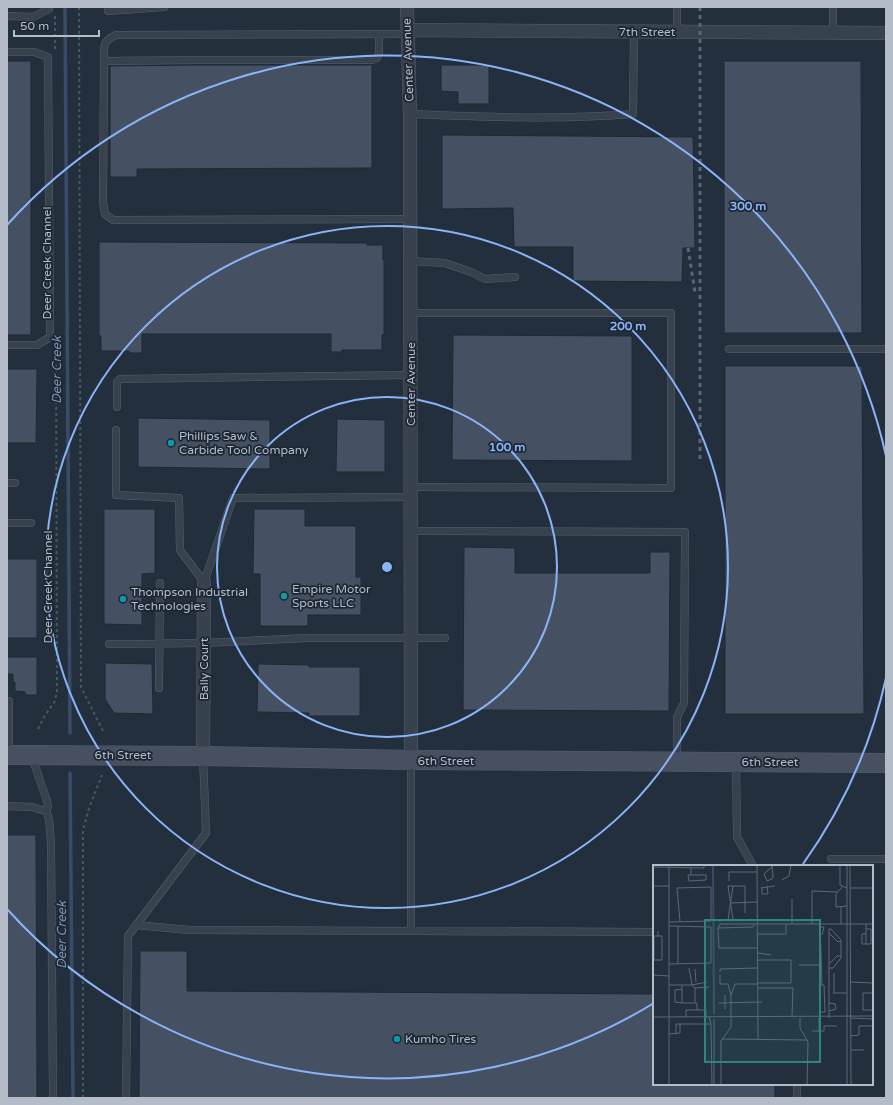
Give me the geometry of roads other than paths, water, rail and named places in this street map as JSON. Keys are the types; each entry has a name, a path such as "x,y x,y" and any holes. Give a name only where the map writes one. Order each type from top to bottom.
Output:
{"main road":[{"name":"6th Street","path":"8,755 203,756 411,760 886,763"}],"street":[{"name":"Center Avenue","path":"407,7 410,114 411,760"},
{"name":"7th Street","path":"408,32 886,33"},
{"name":"Bally Court","path":"203,756 204,582"}],"lane":[{"path":"7,16 33,17 49,9 49,7"},
{"path":"108,11 164,7"},
{"path":"677,7 677,32"},
{"path":"833,33 834,7"},
{"path":"408,32 379,35 116,34 108,38 104,46 103,202 105,214 113,220 410,219"},
{"path":"410,114 477,117 597,117 633,114 634,32"},
{"path":"104,61 372,60 377,58 379,53 379,35"},
{"path":"7,52 34,52 48,57 50,329 50,337 37,345 7,345"},
{"path":"410,261 445,263 471,272 485,280 515,277"},
{"path":"204,582 233,498 411,492 671,488 671,313 411,313"},
{"path":"729,349 886,349"},
{"path":"117,408 117,382 120,379 411,375"},
{"path":"116,430 116,495 179,498 180,550 204,582"},
{"path":"7,483 15,483"},
{"path":"7,523 31,523"},
{"path":"411,531 685,532 684,704 677,717 677,762"},
{"path":"159,688 160,583"},
{"path":"109,644 204,643 307,638 444,638"},
{"path":"7,701 9,701 8,755"},
{"path":"32,755 47,801 48,807 46,810 49,819 51,843 53,1098"},
{"path":"126,1098 128,936 206,833 203,756"},
{"path":"411,760 411,931"},
{"path":"736,762 737,837 752,865"},
{"path":"7,806 32,807 46,810"},
{"path":"831,859 886,859"},
{"path":"136,925 189,930 653,932"},
{"path":"797,1085 797,1098"}],"waterway":[{"name":"Deer Creek","path":"65,7 70,733"},
{"name":"Deer Creek","path":"70,773 73,1098"}],"railway":[{"path":"700,7 700,462"},
{"path":"688,248 695,292"}],"place":[{"name":"Phillips Saw & Carbide Tool Company","path":"171,443"},
{"name":"Empire Motor Sports LLC","path":"284,596"},
{"name":"Thompson Industrial Technologies","path":"123,599"},
{"name":"Kumho Tires","path":"397,1039"}]}
